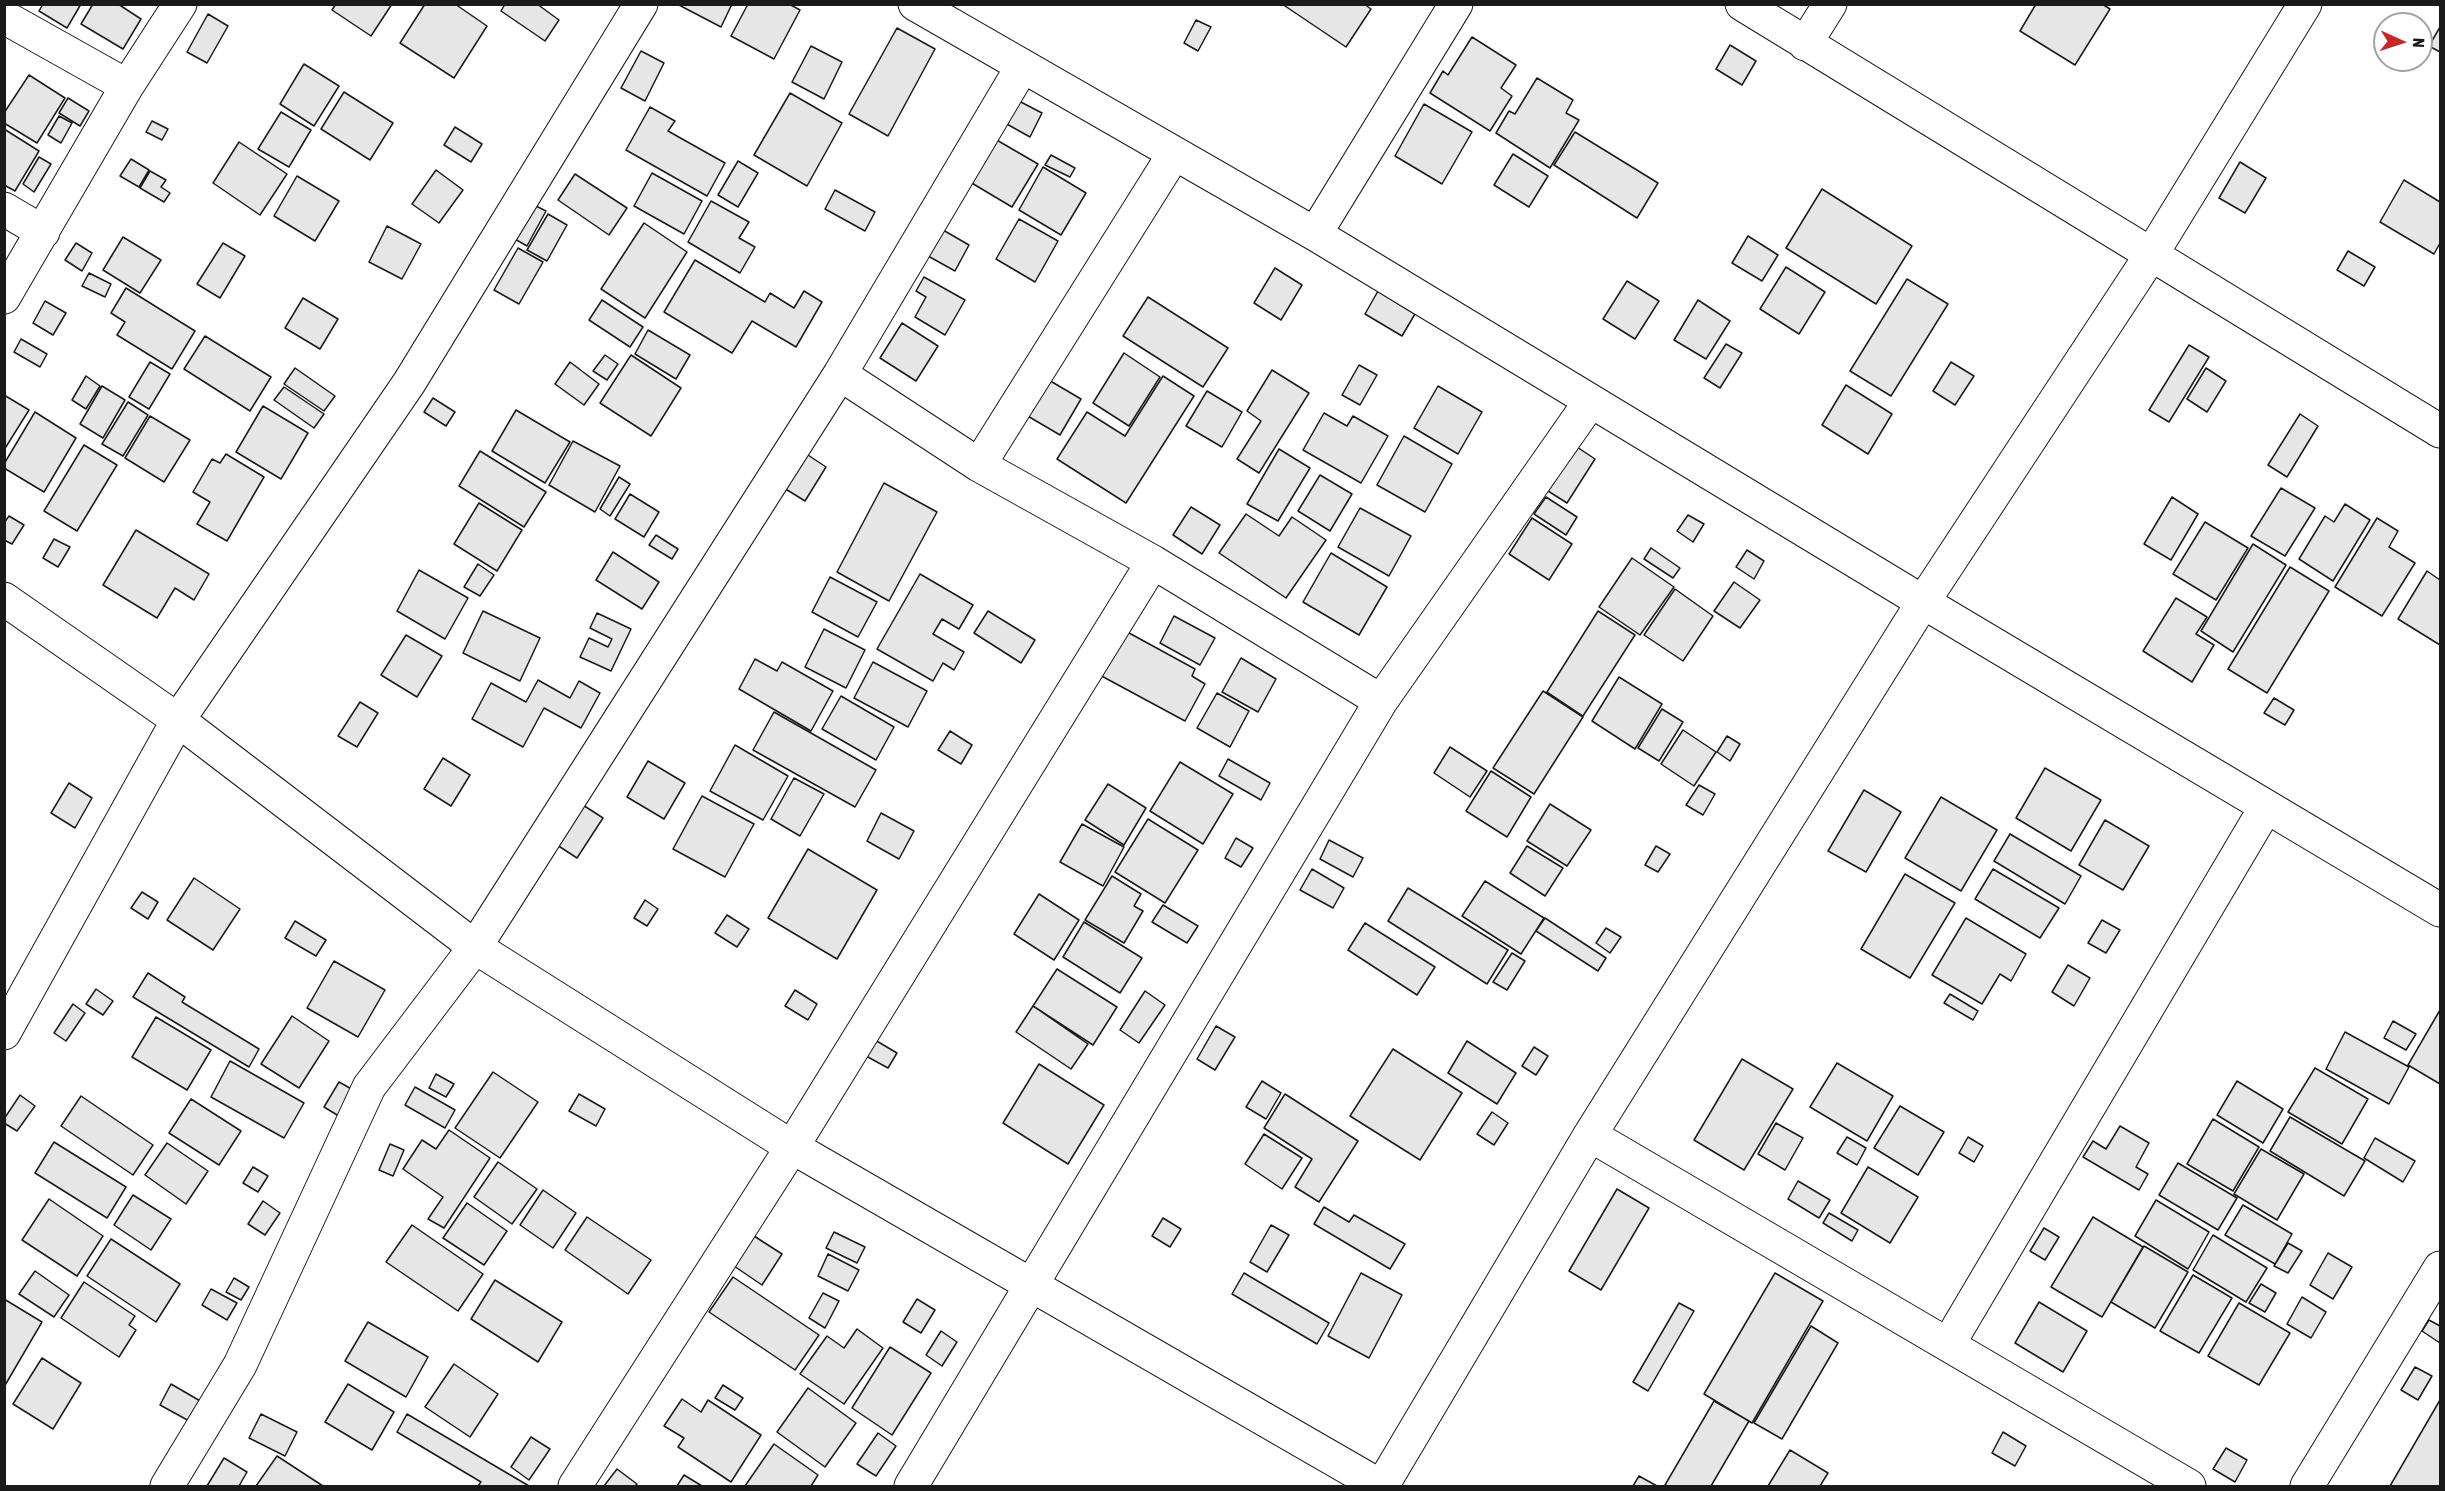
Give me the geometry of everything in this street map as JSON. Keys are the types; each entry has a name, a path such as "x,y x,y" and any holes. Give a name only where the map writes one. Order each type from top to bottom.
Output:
{"street":[{"path":"4,297 127,86 180,4"},
{"path":"4,1033 178,720 409,383 642,4"},
{"path":"915,4 1315,234 1590,402 2440,910"},
{"path":"1315,234 1456,4"},
{"path":"1742,4 2440,431"},
{"path":"1805,44 1830,4"},
{"path":"4,599 178,720 475,947 792,1147 1381,1486 1590,1135 1923,602 2151,255 2305,4"},
{"path":"4,17 127,86"},
{"path":"167,1486 240,1365 369,1087 475,947 840,374 1022,67"},
{"path":"979,465 1173,154"},
{"path":"4,209 43,231"},
{"path":"840,374 979,465 1153,562 1381,701"},
{"path":"911,1486 1381,701 1590,402"},
{"path":"575,1486 792,1147 1153,562"},
{"path":"1949,1343 2266,807"},
{"path":"1590,1135 1949,1343 2189,1486"},
{"path":"2307,1486 2437,1282"}],"building":[{"path":"43,4 81,4 67,28 39,11"},
{"path":"93,4 118,4 141,19 123,49 81,24"},
{"path":"336,4 392,4 371,36 332,10"},
{"path":"425,4 455,4 487,26 454,78 400,43"},
{"path":"505,4 537,4 559,20 545,41 501,11"},
{"path":"677,4 732,4 721,27"},
{"path":"748,4 789,4 800,10 774,59 731,36"},
{"path":"1282,4 1364,4 1371,9 1346,47"},
{"path":"2036,4 2102,4 2110,9 2075,65 2020,31"},
{"path":"208,14 228,26 207,63 187,52"},
{"path":"1196,20 1211,27 1198,51 1184,43"},
{"path":"2440,27 2440,52 2433,48 2433,39"},
{"path":"897,28 935,49 888,136 849,114"},
{"path":"1472,37 1516,65 1501,88 1512,96 1490,131 1430,93 1443,71 1448,75"},
{"path":"1730,45 1756,61 1742,85 1716,69"},
{"path":"811,46 842,62 824,99 792,82"},
{"path":"641,51 664,63 645,101 621,88"},
{"path":"304,64 339,86 314,126 280,104"},
{"path":"29,75 65,98 37,143 4,123 4,113"},
{"path":"1537,78 1573,100 1566,113 1579,120 1550,168 1496,133 1509,111 1515,114"},
{"path":"344,92 393,123 370,160 321,129"},
{"path":"790,93 842,123 807,186 754,155"},
{"path":"68,98 89,111 80,126 59,113"},
{"path":"1017,100 1042,113 1030,137 1005,123"},
{"path":"1424,104 1472,132 1442,184 1395,156"},
{"path":"650,107 675,121 668,131 725,163 707,196 626,150"},
{"path":"281,112 311,130 289,167 258,149"},
{"path":"59,116 72,123 61,143 48,135"},
{"path":"152,121 168,129 162,140 146,132"},
{"path":"455,127 482,144 471,162 444,145"},
{"path":"4,129 39,151 15,191 4,185"},
{"path":"1575,132 1658,183 1637,218 1554,165"},
{"path":"995,139 1038,164 1012,207 970,182"},
{"path":"239,142 287,174 260,215 213,183"},
{"path":"1513,154 1548,176 1529,207 1494,185"},
{"path":"1051,155 1075,168 1070,177 1045,165"},
{"path":"39,157 51,164 34,192 23,184"},
{"path":"131,159 149,170 139,187 120,176"},
{"path":"738,161 758,173 738,207 718,195"},
{"path":"2240,162 2266,178 2245,213 2219,198"},
{"path":"1043,167 1086,193 1061,235 1019,210"},
{"path":"436,170 463,190 439,223 412,204"},
{"path":"150,171 166,180 161,187 170,193 164,202 140,188"},
{"path":"652,173 702,201 684,234 634,206"},
{"path":"575,174 627,208 609,235 558,200"},
{"path":"297,176 339,201 315,241 274,216"},
{"path":"2404,180 2440,202 2440,243 2434,254 2380,222"},
{"path":"1822,189 1912,246 1876,304 1786,248"},
{"path":"835,190 875,212 865,231 825,209"},
{"path":"711,201 749,222 739,238 755,247 740,273 688,242"},
{"path":"532,204 546,211 527,246 513,238"},
{"path":"548,214 567,225 547,261 527,250"},
{"path":"1019,219 1058,241 1035,282 996,259"},
{"path":"644,223 687,252 645,318 601,289"},
{"path":"387,226 421,244 402,279 369,262"},
{"path":"943,230 969,245 955,271 928,256"},
{"path":"1748,236 1778,255 1762,281 1732,263"},
{"path":"123,237 161,260 140,293 103,270"},
{"path":"76,243 92,253 82,271 65,260"},
{"path":"223,243 245,256 220,298 197,284"},
{"path":"518,248 543,262 519,304 494,290"},
{"path":"2348,251 2375,267 2364,286 2337,270"},
{"path":"695,260 765,302 770,293 794,308 804,291 822,302 796,347 752,321 732,353 664,312"},
{"path":"1786,267 1825,292 1799,334 1760,309"},
{"path":"1275,268 1302,285 1281,320 1254,303"},
{"path":"89,273 111,284 105,297 82,286"},
{"path":"924,277 965,300 945,335 915,317 926,297 916,291"},
{"path":"1907,279 1948,304 1891,396 1850,371"},
{"path":"1627,281 1659,301 1635,339 1603,319"},
{"path":"126,288 195,331 172,369 117,335 125,322 111,313"},
{"path":"1378,291 1415,314 1402,336 1365,314"},
{"path":"1148,297 1228,348 1203,387 1123,336"},
{"path":"303,298 338,319 320,349 285,328"},
{"path":"602,300 643,327 630,347 589,320"},
{"path":"1698,300 1730,321 1706,359 1674,340"},
{"path":"45,301 66,313 53,335 33,323"},
{"path":"902,323 938,346 916,381 880,358"},
{"path":"648,330 690,355 676,379 635,354"},
{"path":"205,336 271,377 250,411 184,369"},
{"path":"21,339 47,354 40,367 14,352"},
{"path":"1726,344 1742,353 1720,388 1704,378"},
{"path":"2189,345 2209,357 2169,422 2149,410"},
{"path":"1124,353 1160,377 1129,426 1093,403"},
{"path":"605,355 618,364 607,380 593,371"},
{"path":"631,355 681,388 651,436 600,403"},
{"path":"150,362 170,374 149,409 129,397"},
{"path":"570,362 599,384 584,405 555,384"},
{"path":"1951,362 1974,376 1955,405 1933,391"},
{"path":"1359,365 1377,375 1360,405 1342,395"},
{"path":"295,368 335,396 324,411 284,384"},
{"path":"2206,368 2226,381 2207,412 2187,399"},
{"path":"1272,370 1309,393 1259,473 1237,459 1261,421 1247,411"},
{"path":"86,376 100,386 86,409 72,400"},
{"path":"1163,376 1194,396 1126,503 1057,459 1087,412 1125,436"},
{"path":"1047,379 1081,399 1060,435 1026,415"},
{"path":"1846,385 1892,414 1868,454 1822,425"},
{"path":"102,386 125,400 103,438 80,424"},
{"path":"1438,386 1482,412 1458,454 1414,428"},
{"path":"284,387 324,414 314,428 274,400"},
{"path":"1207,391 1242,412 1222,447 1186,426"},
{"path":"4,395 29,410 4,450"},
{"path":"433,398 455,412 446,426 424,412"},
{"path":"128,402 148,415 123,456 102,444"},
{"path":"263,406 308,433 281,479 236,452"},
{"path":"516,410 570,442 545,483 492,451"},
{"path":"35,412 76,438 44,492 4,468 4,464"},
{"path":"1324,413 1347,426 1353,416 1388,436 1361,483 1303,450"},
{"path":"2300,414 2318,426 2287,477 2268,465"},
{"path":"150,416 190,440 164,482 125,458"},
{"path":"1404,436 1452,464 1425,512 1377,485"},
{"path":"573,441 620,466 595,512 549,485"},
{"path":"84,445 117,465 77,531 44,511"},
{"path":"1577,447 1595,459 1567,503 1548,491"},
{"path":"1279,449 1310,468 1278,521 1247,504"},
{"path":"480,451 546,492 524,527 459,486"},
{"path":"805,453 826,467 805,501 784,488"},
{"path":"226,454 264,477 227,541 197,524 210,502 193,492 212,459 220,463"},
{"path":"1320,475 1352,494 1330,531 1298,511"},
{"path":"619,477 630,484 610,516 600,509"},
{"path":"884,483 937,512 889,601 837,572"},
{"path":"2281,488 2315,508 2285,556 2251,536"},
{"path":"630,494 659,512 644,537 615,519"},
{"path":"1546,497 1577,517 1566,535 1534,514"},
{"path":"2172,497 2198,514 2171,560 2144,544"},
{"path":"479,503 522,530 497,571 454,544"},
{"path":"2345,504 2370,520 2333,581 2299,559 2325,516 2334,522"},
{"path":"1191,507 1220,525 1202,554 1173,535"},
{"path":"1360,508 1411,536 1389,576 1338,547"},
{"path":"1246,514 1279,536 1292,517 1326,540 1286,598 1219,553"},
{"path":"1688,515 1704,524 1693,542 1677,531"},
{"path":"9,516 24,525 12,544 4,540 4,523"},
{"path":"1532,518 1572,544 1549,580 1509,554"},
{"path":"2377,518 2398,531 2389,547 2415,563 2382,616 2335,587"},
{"path":"2205,522 2248,548 2216,600 2173,574"},
{"path":"136,530 209,574 194,600 175,588 157,618 103,585"},
{"path":"656,535 678,549 672,559 649,545"},
{"path":"54,539 70,547 58,567 43,558"},
{"path":"2253,544 2286,565 2233,652 2201,631"},
{"path":"1651,548 1680,568 1673,578 1644,559"},
{"path":"1747,550 1764,561 1754,579 1736,567"},
{"path":"613,552 659,582 642,609 596,580"},
{"path":"1331,553 1387,587 1359,635 1303,602"},
{"path":"1632,558 1674,587 1640,635 1599,607"},
{"path":"478,564 494,575 480,596 464,587"},
{"path":"2290,567 2329,591 2267,693 2228,669"},
{"path":"419,570 468,598 445,639 397,611"},
{"path":"2427,571 2440,580 2440,645 2398,619"},
{"path":"920,574 973,605 959,629 942,619 933,634 964,652 954,670 943,663 933,681 877,649"},
{"path":"830,577 877,602 858,637 812,612"},
{"path":"1734,582 1760,600 1740,628 1714,611"},
{"path":"1675,589 1713,616 1683,661 1644,635"},
{"path":"2176,598 2207,617 2196,634 2214,645 2192,682 2143,651"},
{"path":"483,611 540,638 520,681 463,653"},
{"path":"988,611 1035,640 1021,663 974,633"},
{"path":"1598,611 1635,635 1583,716 1547,692"},
{"path":"597,613 631,629 611,671 580,657 589,638 608,647 612,639 590,628"},
{"path":"1174,616 1215,638 1200,665 1160,643"},
{"path":"1120,628 1195,669 1192,676 1205,684 1185,721 1096,673"},
{"path":"824,629 865,650 846,688 805,667"},
{"path":"406,635 442,656 417,697 381,675"},
{"path":"1241,658 1276,679 1258,712 1222,692"},
{"path":"755,659 777,671 782,662 833,691 811,731 739,689"},
{"path":"873,662 927,691 908,727 854,698"},
{"path":"1619,677 1662,704 1635,749 1592,721"},
{"path":"538,680 570,698 579,681 600,693 581,728 544,708 523,747 472,719 491,683 526,702"},
{"path":"1543,691 1583,717 1534,794 1493,768"},
{"path":"1217,693 1249,711 1230,747 1197,728"},
{"path":"841,696 894,727 876,760 822,729"},
{"path":"2274,698 2294,710 2285,725 2264,713"},
{"path":"360,702 378,713 357,747 338,736"},
{"path":"1662,709 1683,722 1659,761 1638,748"},
{"path":"774,712 876,770 855,807 753,750"},
{"path":"1683,730 1716,752 1694,786 1661,764"},
{"path":"950,731 972,745 961,764 938,750"},
{"path":"1727,736 1740,744 1730,761 1717,752"},
{"path":"735,745 788,776 763,820 710,791"},
{"path":"1450,747 1487,771 1470,797 1434,773"},
{"path":"443,758 470,775 451,806 424,789"},
{"path":"1228,759 1270,783 1261,800 1219,776"},
{"path":"648,761 685,783 664,819 627,797"},
{"path":"1180,762 1233,794 1203,844 1150,811"},
{"path":"2045,768 2101,800 2071,851 2016,818"},
{"path":"1491,771 1531,797 1507,837 1466,811"},
{"path":"794,778 824,794 800,836 771,819"},
{"path":"69,783 92,798 75,828 51,813"},
{"path":"1108,784 1146,808 1124,845 1085,820"},
{"path":"1699,785 1715,794 1703,815 1686,805"},
{"path":"1864,790 1901,812 1866,872 1828,851"},
{"path":"702,796 754,824 725,877 673,849"},
{"path":"1941,797 1997,830 1961,891 1905,858"},
{"path":"1550,804 1591,830 1567,866 1527,841"},
{"path":"583,805 603,818 577,858 557,845"},
{"path":"881,813 914,831 899,859 867,841"},
{"path":"1148,819 1198,850 1165,903 1115,872"},
{"path":"2105,820 2149,846 2123,890 2079,865"},
{"path":"1082,824 1124,847 1103,886 1060,862"},
{"path":"2010,834 2081,876 2065,904 1994,861"},
{"path":"1236,838 1253,848 1241,867 1225,858"},
{"path":"1329,840 1363,858 1353,877 1320,859"},
{"path":"1527,846 1563,868 1545,896 1510,873"},
{"path":"1656,846 1670,854 1658,872 1645,865"},
{"path":"808,849 877,890 837,959 768,918"},
{"path":"1312,869 1344,888 1333,908 1300,890"},
{"path":"1993,869 2059,908 2040,938 1975,899"},
{"path":"1905,874 1955,903 1910,978 1861,949"},
{"path":"1112,876 1141,894 1134,906 1143,911 1124,943 1085,920"},
{"path":"194,878 240,909 213,950 167,920"},
{"path":"1485,881 1544,918 1521,954 1462,916"},
{"path":"1408,888 1508,950 1487,984 1388,921"},
{"path":"142,892 158,902 148,919 131,908"},
{"path":"1039,894 1079,920 1054,960 1014,934"},
{"path":"645,900 658,909 647,926 634,918"},
{"path":"1163,905 1198,926 1187,943 1152,922"},
{"path":"727,915 749,929 737,947 715,933"},
{"path":"1545,918 1606,958 1598,971 1536,931"},
{"path":"1966,918 2026,954 2011,981 2000,974 1982,1004 1932,975"},
{"path":"2102,920 2120,930 2106,953 2088,943"},
{"path":"295,921 326,940 316,956 285,938"},
{"path":"1084,922 1142,958 1120,993 1063,957"},
{"path":"1365,923 1435,967 1417,995 1348,950"},
{"path":"1606,928 1621,937 1610,953 1596,943"},
{"path":"1512,953 1525,961 1507,990 1493,982"},
{"path":"334,961 385,990 358,1037 307,1008"},
{"path":"2068,965 2090,978 2074,1006 2052,992"},
{"path":"1057,969 1117,1007 1093,1045 1033,1006"},
{"path":"148,973 185,997 182,1002 259,1049 249,1067 133,997"},
{"path":"96,989 113,1001 103,1015 86,1004"},
{"path":"795,990 817,1004 808,1020 785,1006"},
{"path":"1145,991 1165,1005 1139,1043 1120,1030"},
{"path":"1950,994 1978,1011 1973,1020 1944,1003"},
{"path":"73,1004 85,1013 66,1041 54,1033"},
{"path":"1033,1006 1088,1044 1071,1069 1016,1032"},
{"path":"2440,1010 2440,1084 2408,1065"},
{"path":"292,1016 329,1041 299,1088 261,1064"},
{"path":"156,1017 211,1050 187,1090 132,1057"},
{"path":"2393,1021 2416,1034 2406,1050 2384,1038"},
{"path":"1216,1026 1235,1037 1215,1070 1197,1059"},
{"path":"2345,1032 2409,1067 2389,1104 2326,1069"},
{"path":"875,1040 897,1053 888,1068 866,1056"},
{"path":"1467,1041 1516,1073 1497,1104 1448,1073"},
{"path":"1534,1047 1548,1056 1536,1075 1522,1066"},
{"path":"1393,1049 1462,1093 1420,1160 1350,1116"},
{"path":"1742,1059 1793,1089 1744,1170 1694,1140"},
{"path":"230,1061 304,1103 284,1138 211,1097"},
{"path":"1837,1063 1893,1096 1867,1141 1810,1107"},
{"path":"1039,1064 1104,1105 1068,1164 1003,1123"},
{"path":"2315,1068 2368,1099 2342,1144 2288,1112"},
{"path":"493,1072 538,1102 500,1158 455,1128"},
{"path":"436,1074 454,1084 446,1097 429,1088"},
{"path":"1262,1081 1281,1093 1266,1119 1246,1107"},
{"path":"2237,1081 2283,1109 2263,1143 2217,1115"},
{"path":"339,1082 357,1092 342,1118 324,1107"},
{"path":"415,1087 455,1110 445,1128 405,1105"},
{"path":"579,1094 605,1109 596,1126 569,1111"},
{"path":"1285,1094 1358,1141 1319,1202 1295,1187 1312,1159 1264,1128"},
{"path":"20,1095 35,1106 17,1131 4,1123 4,1119"},
{"path":"81,1096 153,1145 133,1175 61,1126"},
{"path":"191,1099 241,1131 219,1165 169,1133"},
{"path":"1900,1106 1944,1132 1918,1175 1874,1148"},
{"path":"1492,1112 1508,1123 1494,1145 1477,1134"},
{"path":"2290,1117 2365,1161 2344,1196 2270,1151"},
{"path":"2213,1119 2259,1147 2233,1191 2187,1164"},
{"path":"1776,1123 1803,1138 1785,1170 1758,1154"},
{"path":"2120,1126 2149,1143 2136,1167 2148,1174 2139,1190 2083,1157 2093,1141 2106,1149"},
{"path":"449,1130 490,1158 444,1228 428,1219 443,1197 403,1169 422,1140 436,1149"},
{"path":"1264,1134 1302,1158 1282,1189 1245,1164"},
{"path":"1847,1137 1866,1148 1857,1165 1837,1153"},
{"path":"1968,1137 1983,1146 1974,1162 1959,1153"},
{"path":"2375,1138 2415,1161 2403,1182 2364,1158"},
{"path":"54,1142 126,1187 107,1218 35,1173"},
{"path":"167,1143 208,1171 186,1204 145,1175"},
{"path":"390,1144 404,1150 393,1176 379,1170"},
{"path":"2261,1149 2304,1174 2277,1220 2234,1194"},
{"path":"498,1162 537,1189 512,1224 474,1197"},
{"path":"2178,1163 2237,1198 2218,1230 2159,1195"},
{"path":"253,1167 268,1176 258,1192 243,1183"},
{"path":"1868,1167 1918,1197 1890,1243 1841,1213"},
{"path":"1798,1181 1830,1200 1819,1218 1788,1199"},
{"path":"1617,1189 1649,1208 1601,1290 1569,1271"},
{"path":"543,1190 576,1213 553,1248 520,1225"},
{"path":"133,1195 171,1219 151,1250 114,1225"},
{"path":"49,1199 103,1236 77,1276 22,1240"},
{"path":"2156,1200 2209,1232 2188,1269 2135,1236"},
{"path":"263,1201 280,1213 265,1235 248,1224"},
{"path":"467,1203 507,1231 484,1265 443,1238"},
{"path":"2243,1205 2292,1234 2275,1264 2225,1235"},
{"path":"1324,1207 1349,1222 1354,1215 1405,1244 1390,1269 1314,1224"},
{"path":"1829,1213 1858,1230 1852,1241 1823,1223"},
{"path":"587,1217 651,1260 628,1294 565,1250"},
{"path":"2093,1217 2143,1247 2102,1317 2051,1287"},
{"path":"1163,1218 1181,1229 1170,1247 1152,1236"},
{"path":"412,1225 483,1274 458,1311 386,1262"},
{"path":"1271,1225 1289,1235 1267,1272 1250,1262"},
{"path":"2044,1228 2059,1237 2045,1260 2030,1251"},
{"path":"834,1232 865,1247 857,1263 826,1248"},
{"path":"2213,1235 2267,1268 2246,1302 2193,1270"},
{"path":"754,1236 782,1254 762,1285 734,1266"},
{"path":"111,1239 180,1284 156,1322 87,1276"},
{"path":"2288,1243 2302,1251 2288,1273 2274,1266"},
{"path":"2144,1246 2188,1272 2155,1328 2111,1302"},
{"path":"2328,1253 2352,1267 2333,1299 2310,1285"},
{"path":"828,1254 859,1270 848,1291 818,1276"},
{"path":"35,1271 69,1295 54,1317 19,1294"},
{"path":"1244,1273 1329,1323 1317,1344 1232,1294"},
{"path":"1361,1273 1402,1295 1369,1358 1328,1336"},
{"path":"1775,1273 1823,1301 1752,1423 1704,1394"},
{"path":"2193,1275 2232,1298 2199,1353 2160,1331"},
{"path":"733,1277 819,1335 795,1370 709,1312"},
{"path":"234,1278 249,1287 241,1300 226,1292"},
{"path":"495,1280 562,1322 538,1362 471,1319"},
{"path":"84,1282 135,1316 129,1325 136,1330 119,1357 61,1318"},
{"path":"2261,1284 2276,1293 2265,1312 2249,1303"},
{"path":"211,1289 237,1303 227,1320 202,1305"},
{"path":"823,1293 839,1301 825,1328 809,1318"},
{"path":"2302,1297 2326,1312 2311,1338 2287,1324"},
{"path":"4,1299 42,1322 4,1387"},
{"path":"917,1299 935,1310 921,1333 903,1322"},
{"path":"2039,1302 2087,1331 2063,1372 2015,1343"},
{"path":"1679,1303 1694,1311 1648,1391 1633,1382"},
{"path":"2239,1303 2290,1333 2259,1385 2208,1356"},
{"path":"2429,1320 2440,1326 2440,1343 2422,1331"},
{"path":"368,1322 428,1357 406,1397 345,1361"},
{"path":"1811,1326 1838,1343 1782,1439 1754,1423"},
{"path":"857,1329 883,1348 844,1404 800,1374 827,1336 844,1348"},
{"path":"941,1331 957,1342 942,1366 926,1355"},
{"path":"890,1347 931,1373 892,1435 852,1408"},
{"path":"42,1358 81,1383 53,1429 13,1404"},
{"path":"454,1364 498,1394 470,1437 425,1407"},
{"path":"2415,1367 2432,1376 2418,1400 2401,1390"},
{"path":"171,1384 202,1402 191,1422 160,1405"},
{"path":"348,1384 394,1412 372,1450 325,1422"},
{"path":"723,1385 743,1398 735,1410 715,1398"},
{"path":"808,1388 856,1423 825,1467 777,1432"},
{"path":"682,1399 701,1412 708,1400 761,1435 731,1482 678,1447 684,1438 664,1426"},
{"path":"2440,1400 2440,1486 2390,1486"},
{"path":"1714,1401 1749,1421 1711,1486 1665,1485"},
{"path":"261,1414 297,1432 285,1456 249,1438"},
{"path":"407,1414 529,1486 478,1486 481,1482 397,1432"},
{"path":"2003,1432 2026,1446 2015,1466 1992,1453"},
{"path":"878,1433 896,1446 876,1476 857,1464"},
{"path":"531,1437 550,1449 529,1480 511,1467"},
{"path":"774,1444 818,1475 811,1486 745,1486"},
{"path":"2226,1448 2247,1460 2235,1482 2213,1469"},
{"path":"1790,1450 1828,1473 1820,1486 1768,1486"},
{"path":"277,1456 323,1486 256,1486"},
{"path":"224,1458 247,1472 239,1486 207,1486"},
{"path":"617,1469 637,1484 635,1486 604,1486"},
{"path":"684,1475 702,1486 677,1486"},
{"path":"1639,1476 1657,1486 1633,1486"}]}
